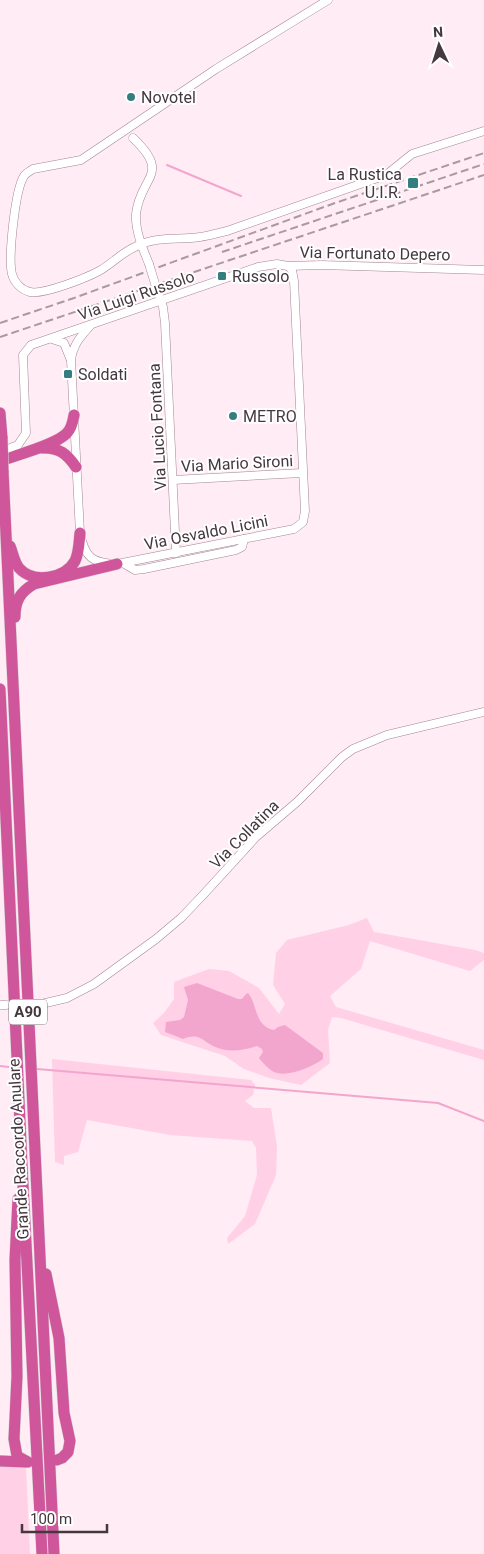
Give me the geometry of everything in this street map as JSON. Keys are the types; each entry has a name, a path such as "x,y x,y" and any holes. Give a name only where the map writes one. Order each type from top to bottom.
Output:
{"highway":[{"name":"Grande Raccordo Anulare","path":"0,413 54,1554"},
{"path":"2,466 66,434 71,426 74,414"},
{"path":"35,449 49,448 59,450 68,456 76,467"},
{"path":"5,512 8,534 17,564 31,576 49,576 67,570 77,555 80,534"},
{"path":"12,671 16,602 23,592 42,581 120,563"},
{"name":"Grande Raccordo Anulare","path":"0,688 42,1554"},
{"path":"0,1459 28,1462 17,1456 14,1439 17,1384 15,1244 22,1166"},
{"path":"38,1233 59,1338 64,1413 70,1441 66,1455 58,1460"},
{"path":"0,1459 9,1454 14,1439"}],"street":[{"path":"328,0 216,70 81,160 33,169 24,176 17,198 11,257 13,276 18,284 25,290 40,293 89,276 104,268 130,249 142,244 169,238 200,237 227,231 386,175 412,154 484,131"},
{"path":"133,138 149,154 152,166 151,174 136,213 142,244"},
{"name":"Via Lucio Fontana","path":"142,244 161,300 165,323 176,553"},
{"name":"Via Luigi Russolo","path":"0,452 18,445 26,433 23,355 31,346 263,266 277,264 288,266"},
{"name":"Via Fortunato Depero","path":"288,266 321,264 484,270"},
{"name":"Via Fortunato Depero","path":"288,266 292,270 294,281 305,515 300,525"},
{"path":"90,326 76,341 72,349 71,360 80,534 85,551 90,558 99,563 120,563 136,570 236,550 242,547 244,539"},
{"path":"50,339 59,340 64,343 71,360"},
{"name":"Via Mario Sironi","path":"173,480 302,473"},
{"name":"Via Osvaldo Licini","path":"120,563 294,529 300,525"},
{"name":"Via Collatina","path":"37,1004 67,998 94,984 156,939 198,901 256,837 297,802 342,757 353,749 387,735 484,712"}],"shaded area":[{"path":"367,918 374,932 475,950 484,953 484,960 470,971 370,941 361,969 330,996 336,1007 484,1050 484,1060 332,1017 328,1030 330,1063 301,1085 269,1078 244,1069 225,1056 161,1035 153,1023 164,1013 174,999 174,982 209,969 229,971 259,988 279,1014 285,1004 273,985 276,953 287,940 349,925"},
{"path":"197,983 238,999 242,999 248,993 263,1024 274,1030 285,1025 323,1053 323,1059 299,1071 286,1074 279,1073 270,1069 259,1058 263,1052 257,1046 241,1050 224,1050 196,1037 183,1039 165,1032 166,1022 180,1020 184,1017 188,1000 184,987"},
{"path":"52,1059 251,1080 255,1085 253,1095 245,1101 254,1108 271,1108 277,1147 276,1175 255,1224 228,1244 227,1238 245,1216 257,1175 256,1148 252,1141 170,1135 87,1120 78,1152 64,1156 64,1165 55,1162"},
{"path":"0,1465 26,1467 30,1554 0,1554"}],"waterway":[{"path":"167,165 241,196"},
{"path":"0,1066 9,1067"},
{"path":"37,1069 438,1103 484,1121"}],"railway":[{"path":"0,323 335,203 484,153"},
{"path":"222,252 484,164"},
{"path":"0,337 484,175"}],"place":[{"name":"Novotel","path":"131,97"},
{"name":"La Rustica U.I.R.","path":"413,183"},
{"name":"Russolo","path":"222,276"},
{"name":"Soldati","path":"68,374"},
{"name":"METRO","path":"233,416"}]}
